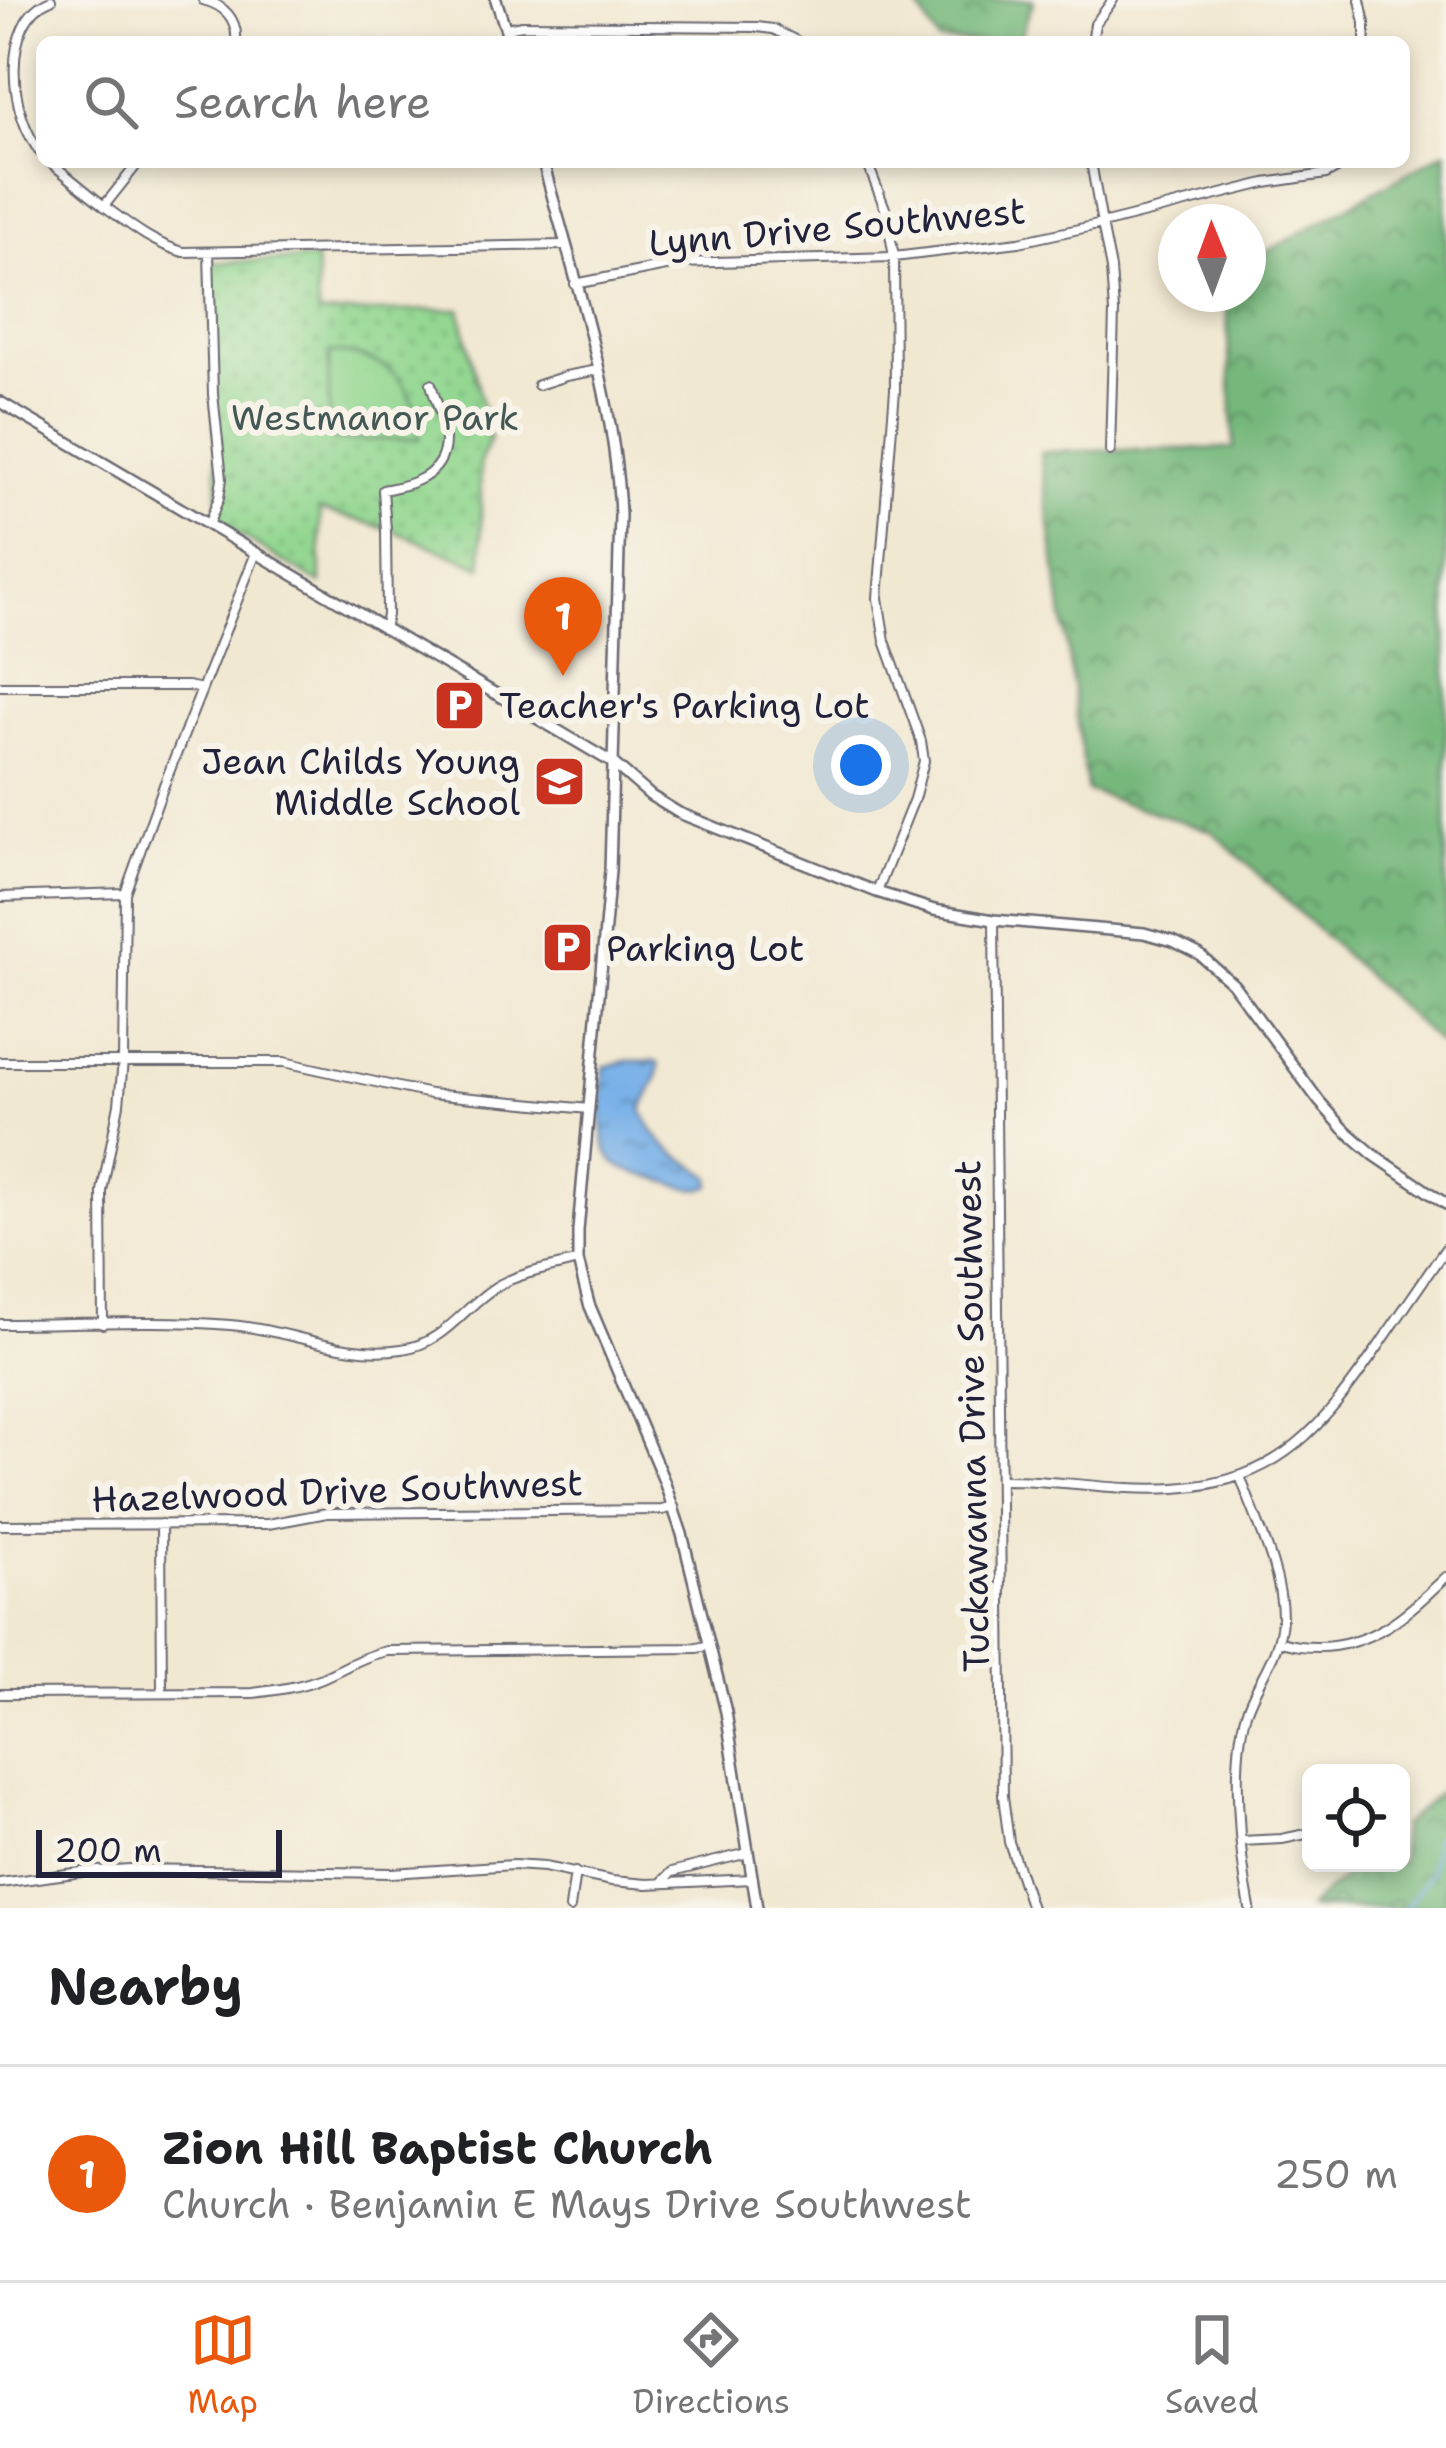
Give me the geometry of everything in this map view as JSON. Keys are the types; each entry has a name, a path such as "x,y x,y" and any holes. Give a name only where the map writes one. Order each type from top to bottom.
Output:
{"street":[{"path":"36,146 15,106 12,43 24,15 51,0"},
{"path":"203,0 218,5 230,17 237,36"},
{"path":"496,0 508,36"},
{"path":"1093,36 1095,24 1113,0"},
{"path":"1360,0 1365,36"},
{"path":"506,28 757,27 787,36"},
{"path":"57,168 161,245 183,252 565,245"},
{"path":"104,206 134,168"},
{"path":"545,168 613,437 620,515 610,872 578,1262 589,1304 674,1507 726,1712 757,1908"},
{"path":"869,168 886,211 894,257 895,390 878,598 885,641 921,740 924,761 877,892"},
{"path":"1092,168 1114,312 1110,451"},
{"name":"Lynn Drive Southwest","path":"575,284 681,263 894,257 1019,242 1337,168"},
{"path":"208,525 222,479 213,394 209,253"},
{"path":"538,385 598,370"},
{"path":"384,629 383,490 412,485 439,462 446,440 431,384"},
{"path":"0,402 613,763 679,813 934,910 1144,933 1198,954 1233,984 1344,1129 1446,1204"},
{"path":"103,1324 102,1191 123,1061 125,893 256,553"},
{"path":"0,686 202,689"},
{"path":"0,897 125,893"},
{"name":"Tuckawanna Drive Southwest","path":"994,920 1004,1796 1009,1842 1031,1908"},
{"path":"0,1062 284,1062 430,1094 589,1109"},
{"path":"1000,1480 1171,1489 1240,1476 1288,1451 1327,1417 1446,1248"},
{"path":"0,1324 231,1324 335,1347 399,1350 441,1335 503,1282 578,1262"},
{"path":"1240,1476 1277,1580 1282,1614 1280,1641 1241,1730 1240,1841 1250,1908"},
{"name":"Hazelwood Drive Southwest","path":"0,1526 268,1524 327,1513 674,1507"},
{"path":"161,1524 161,1693"},
{"path":"1280,1641 1328,1647 1377,1634 1446,1577"},
{"path":"0,1694 254,1693 321,1678 387,1651 710,1645"},
{"path":"1240,1841 1302,1835"},
{"path":"662,1883 672,1872 750,1853"},
{"path":"0,1883 130,1868 392,1873 513,1865 612,1881 754,1879"},
{"path":"570,1908 575,1872"}],"green space":[{"path":"914,0 1034,0 1020,36 935,36"},
{"path":"1446,151 1446,1050 1212,831 1087,791 1040,452 1234,448 1227,312 1266,312 1266,252"},
{"name":"Westmanor Park","path":"316,259 318,314 460,309 490,439 480,462 482,567 390,529 320,510 321,584 219,523 209,263"},
{"path":"329,352 367,359 395,374 412,401 419,439 334,441 329,435"},
{"path":"1446,1787 1446,1908 1308,1908 1350,1872 1410,1872 1410,1818"}],"water":[{"path":"627,1061 659,1064 642,1109 662,1143 711,1177 711,1186 676,1185 628,1170 611,1159 603,1135 604,1067"}],"waterway":[{"path":"1405,1908 1430,1874 1435,1838 1446,1829"}],"place":[{"name":"Zion Hill Baptist Church","path":"563,676"},
{"name":"Teacher's Parking Lot","path":"460,705"},
{"name":"Jean Childs Young Middle School","path":"559,782"},
{"name":"Parking Lot","path":"567,948"}]}
